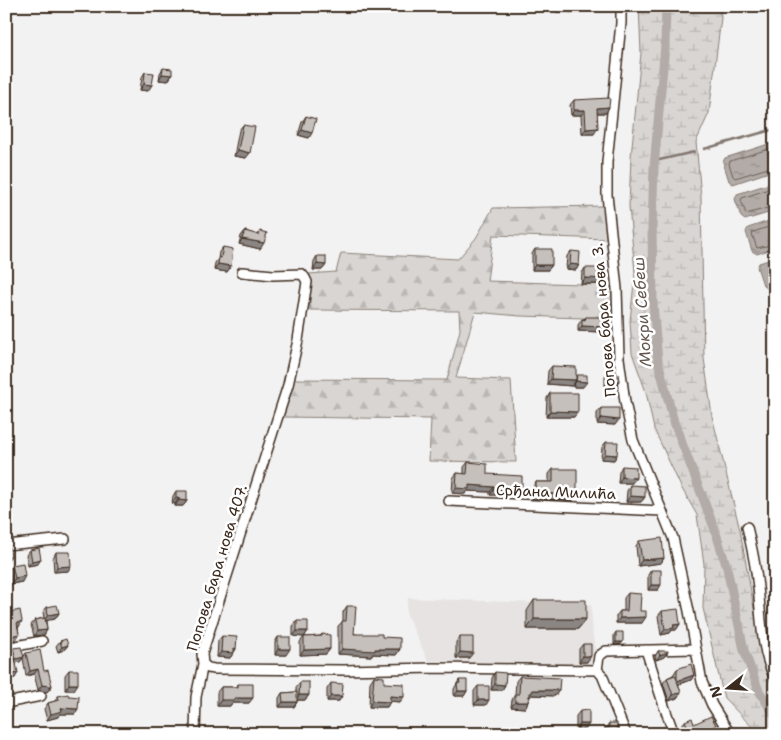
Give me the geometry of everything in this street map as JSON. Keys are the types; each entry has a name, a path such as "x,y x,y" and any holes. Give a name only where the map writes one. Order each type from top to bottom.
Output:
{"street":[{"name":"Попова бара нова 3.","path":"621,6 607,162 607,195 617,289 619,358 625,402 633,440 673,538 702,682 730,734"},
{"name":"Попова бара нова 407.","path":"242,272 273,275 302,274 306,278 306,288 298,340 288,385 202,654 204,664 208,668 214,669 344,670 434,668 597,670"},
{"name":"Срђана Милића","path":"449,501 662,510"},
{"path":"747,527 758,580 762,631 767,656 775,678"},
{"path":"6,545 65,539"},
{"path":"6,648 42,641"},
{"path":"626,734 602,675 597,670 600,656 606,652 696,649"},
{"path":"646,650 674,734"},
{"path":"195,734 196,697 204,664"},
{"path":"6,703 41,696"}],"shaded area":[{"path":"408,598 591,605 593,638 597,652 594,666 428,661 406,613"}],"green space":[{"path":"639,6 720,6 721,18 709,113 696,142 701,197 704,358 712,416 740,530 765,670 775,688 775,734 759,734 724,698 703,608 704,564 697,515 681,487 654,429 646,392 632,353 630,321 635,273 629,206 631,157 641,53"},
{"path":"606,206 608,239 493,235 487,281 612,285 613,319 520,316 475,312 456,378 511,380 516,462 429,461 431,419 283,417 294,379 447,380 460,330 459,311 310,310 309,274 336,272 341,253 458,259 476,238 493,208"}],"water":[{"path":"775,142 775,170 733,184 729,181 723,162 725,158"},
{"path":"775,182 775,211 745,220 741,217 735,199 737,194"},
{"path":"775,219 775,248 757,254 752,251 746,232 748,228"},
{"path":"775,258 775,286 768,289 763,285 757,267 759,263"}],"building":[{"path":"584,6 584,7 559,7"},
{"path":"163,68 172,69 172,75 162,74"},
{"path":"145,72 154,73 152,85 144,84"},
{"path":"610,98 609,107 597,108 598,128 586,129 585,110 574,110 574,100"},
{"path":"306,116 316,119 312,133 302,130"},
{"path":"243,125 255,127 250,153 238,150"},
{"path":"245,231 259,235 260,231 267,233 264,243 242,239"},
{"path":"223,247 233,249 231,266 218,264"},
{"path":"535,249 552,249 552,265 535,265"},
{"path":"571,251 580,252 579,265 570,264"},
{"path":"317,256 326,256 326,265 317,264"},
{"path":"585,268 606,268 606,279 585,278"},
{"path":"586,317 605,317 605,327 582,326 582,319 585,320"},
{"path":"552,366 576,367 576,380 551,379"},
{"path":"608,371 616,371 619,381 609,381"},
{"path":"577,375 587,375 587,382 576,381"},
{"path":"550,393 578,393 578,412 550,411"},
{"path":"601,408 619,408 619,420 601,418"},
{"path":"606,442 618,442 617,455 605,454"},
{"path":"468,462 487,464 487,474 522,476 522,490 494,489 494,487 469,485 469,489 456,488 457,473 467,474"},
{"path":"622,466 636,467 636,478 622,477"},
{"path":"553,469 577,469 577,495 536,493 536,482 553,482"},
{"path":"630,485 645,486 645,497 630,496"},
{"path":"176,491 187,491 187,501 176,498"},
{"path":"662,538 664,558 642,560 639,541"},
{"path":"6,546 9,546 11,556 6,557"},
{"path":"39,548 41,559 32,561 30,550"},
{"path":"56,552 70,552 71,566 57,567"},
{"path":"23,563 25,576 15,578 12,565"},
{"path":"651,570 661,570 661,585 651,585"},
{"path":"628,593 641,594 640,611 646,611 646,617 620,618 620,611 627,611"},
{"path":"534,600 586,600 586,619 534,619"},
{"path":"57,605 59,613 48,615 47,607"},
{"path":"347,606 356,606 354,634 382,634 382,637 400,638 400,649 375,649 375,651 342,649 342,621 346,621"},
{"path":"678,609 680,624 673,625 674,628 665,629 662,611"},
{"path":"20,610 22,621 17,623 19,634 11,636 7,613"},
{"path":"45,618 47,630 37,631 35,620"},
{"path":"297,621 308,621 308,631 297,631"},
{"path":"616,632 623,632 623,642 616,642"},
{"path":"322,634 330,635 330,649 304,650 304,637 322,636"},
{"path":"222,636 237,637 234,653 221,652"},
{"path":"278,637 290,637 290,649 278,649"},
{"path":"460,637 473,637 473,653 460,652"},
{"path":"66,639 68,645 62,647 60,641"},
{"path":"583,644 591,644 591,656 583,656"},
{"path":"21,647 24,657 16,659 13,648"},
{"path":"40,650 44,671 48,670 52,686 42,685 38,669 30,671 26,653"},
{"path":"658,651 668,651 668,652 660,655"},
{"path":"15,659 18,673 6,676 6,661"},
{"path":"691,664 694,675 677,681 681,692 673,695 667,678 675,675 677,680 677,669"},
{"path":"69,670 78,670 78,684 69,684"},
{"path":"495,672 506,673 505,685 495,684"},
{"path":"374,676 384,677 384,683 404,684 404,697 390,696 390,702 372,701"},
{"path":"520,676 560,678 559,690 532,690 532,693 529,693 528,702 515,702 515,694 519,694"},
{"path":"459,680 467,680 467,691 458,691 457,684 460,683"},
{"path":"300,682 309,682 309,695 299,695"},
{"path":"331,683 343,684 342,696 331,696"},
{"path":"238,684 253,684 253,698 221,700 221,687 238,687"},
{"path":"478,686 489,686 489,700 478,700"},
{"path":"297,692 297,702 283,702 282,693"},
{"path":"68,694 69,696 79,697 78,709 61,708 62,711 51,714 48,703 59,700 58,696"},
{"path":"589,710 589,724 580,724 580,711"},
{"path":"711,716 716,725 699,733 697,729 690,732 685,721 692,718 694,724"},
{"path":"609,723 617,723 617,733 620,734 605,734 605,728 609,728"}],"waterway":[{"name":"Мокри Себеш","path":"666,6 665,45 654,167 652,228 653,304 658,361 674,422 715,530 727,568 744,650 759,691 775,716"},
{"path":"704,149 775,129"},
{"path":"655,161 694,152"}]}
